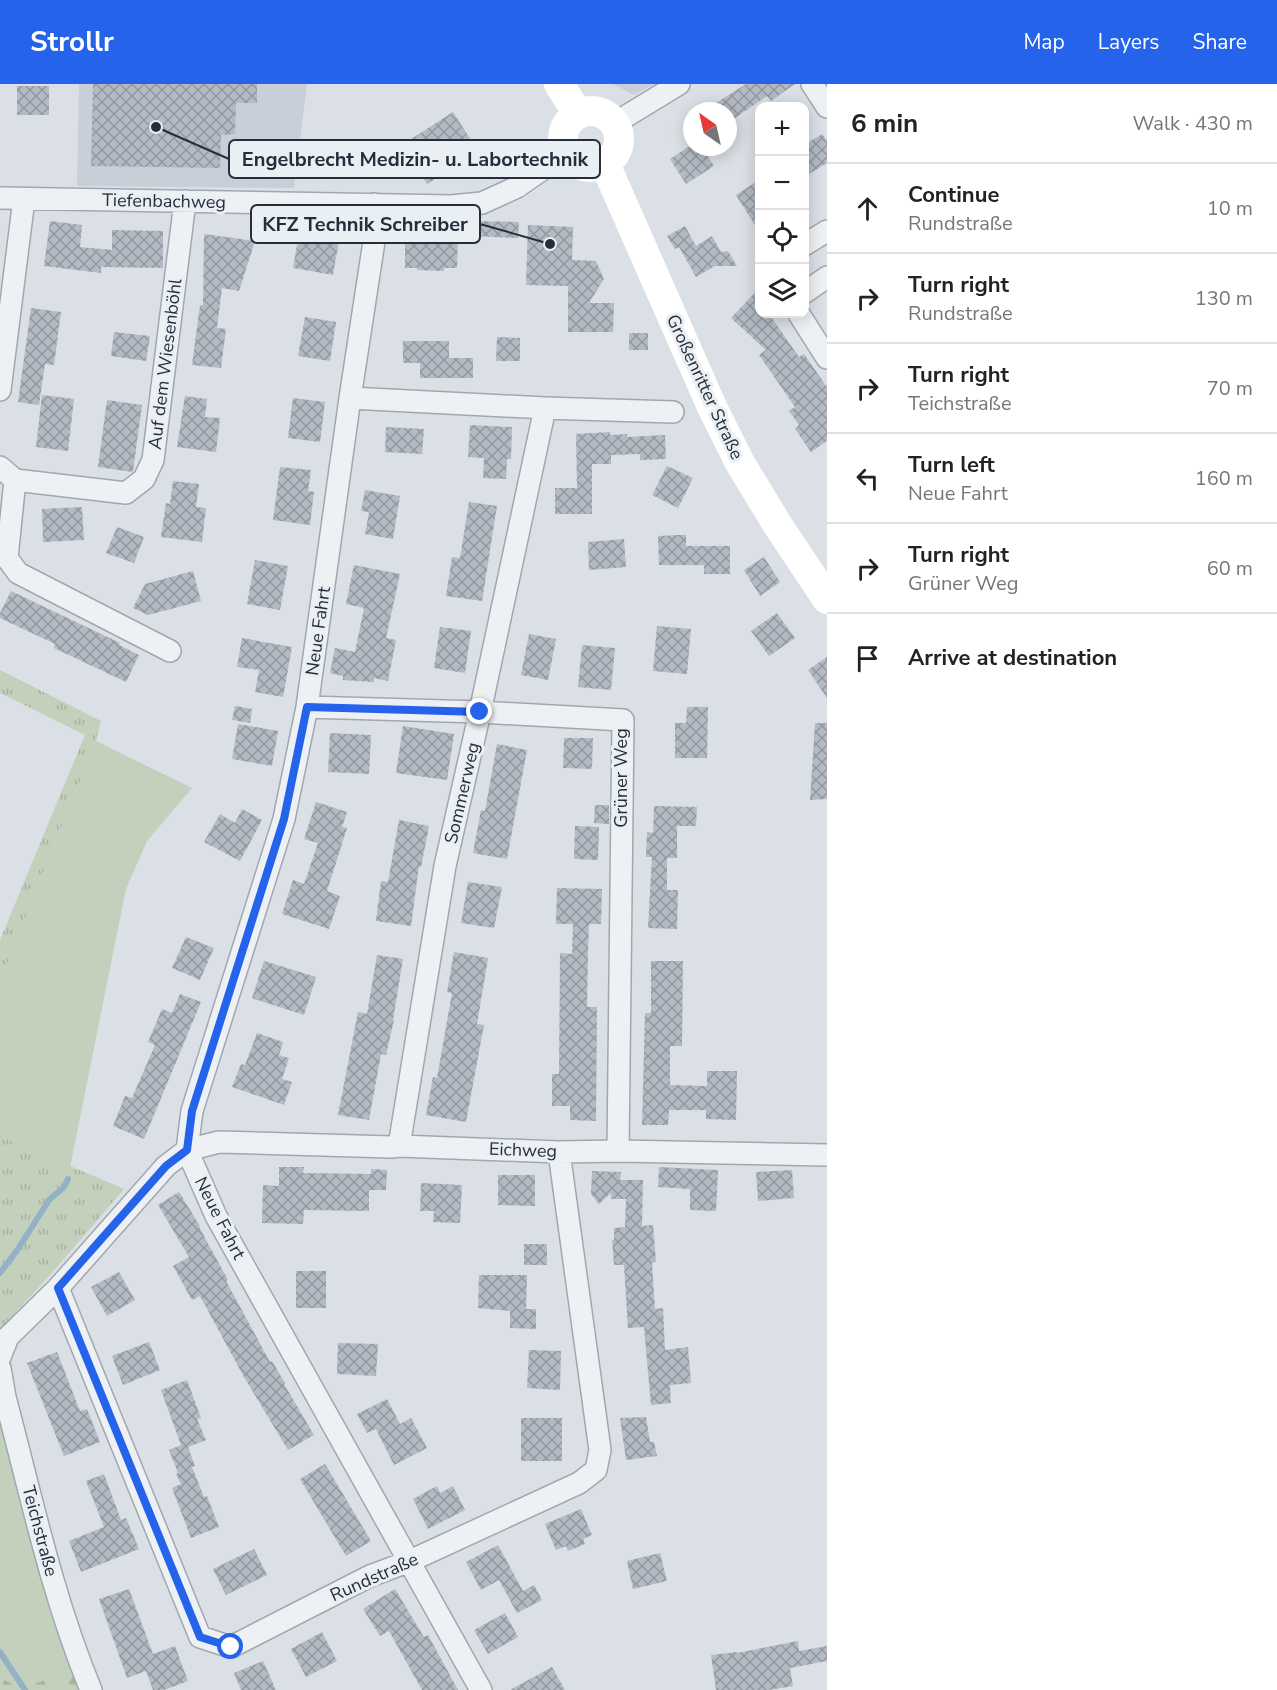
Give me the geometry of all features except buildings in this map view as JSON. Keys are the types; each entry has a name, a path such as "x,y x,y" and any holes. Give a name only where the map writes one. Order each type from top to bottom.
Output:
{"main road":[{"path":"559,84 578,114"},
{"path":"585,111 598,111 615,123 619,134 618,146 614,155 605,164 586,167 572,160 566,153 562,139 565,128 572,117 585,111"},
{"name":"Großenritter Straße","path":"605,164 712,407 740,463 827,599"}],"street":[{"path":"615,123 679,84"},
{"path":"812,84 827,107"},
{"name":"Tiefenbachweg","path":"0,198 451,206 482,203 517,188 566,153"},
{"path":"0,390 24,199"},
{"name":"Auf dem Wiesenböhl","path":"8,473 126,493 144,479 153,460 185,201"},
{"name":"Neue Fahrt","path":"374,204 375,235 307,707 284,819 192,1111 187,1150 216,1216 481,1690"},
{"path":"809,242 827,231"},
{"path":"809,290 827,277"},
{"path":"802,318 827,358"},
{"path":"350,398 672,412"},
{"name":"Sommerweg","path":"399,1146 445,866 545,408"},
{"path":"8,473 7,558 18,573 170,651"},
{"name":"Grüner Weg","path":"307,707 480,712 623,720 618,1151"},
{"name":"Eichweg","path":"187,1150 219,1142 559,1152 827,1155"},
{"path":"0,1357 8,1337 58,1288 166,1166 187,1150"},
{"name":"Rundstraße","path":"58,1288 200,1637 231,1647 370,1576 410,1561 579,1483 596,1470 600,1450 559,1152"},
{"name":"Teichstraße","path":"0,1368 5,1397 59,1603 92,1690"}],"shaded area":[{"path":"79,84 307,84 294,188 77,186"},
{"path":"613,84 655,84 634,95"}],"green space":[{"path":"0,670 101,721 96,741 0,981 0,940 85,735 0,693"},
{"path":"96,741 192,788 147,841 126,889 70,1167 0,1136 0,981"},
{"path":"0,1136 124,1189 0,1329"},
{"path":"0,1410 75,1668 21,1689 0,1677"},
{"path":"75,1668 83,1690 0,1690 0,1677 21,1689"}],"waterway":[{"path":"0,1273 49,1200 64,1187 68,1179"},
{"path":"0,1652 25,1690"}],"place":[{"name":"Engelbrecht Medizin- u. Labortechnik","path":"156,127"},
{"name":"KFZ Technik Schreiber","path":"550,244"}],"route":[{"path":"231,1647 200,1637 58,1288 166,1166 187,1150 192,1111 284,819 307,707 480,712"}]}
